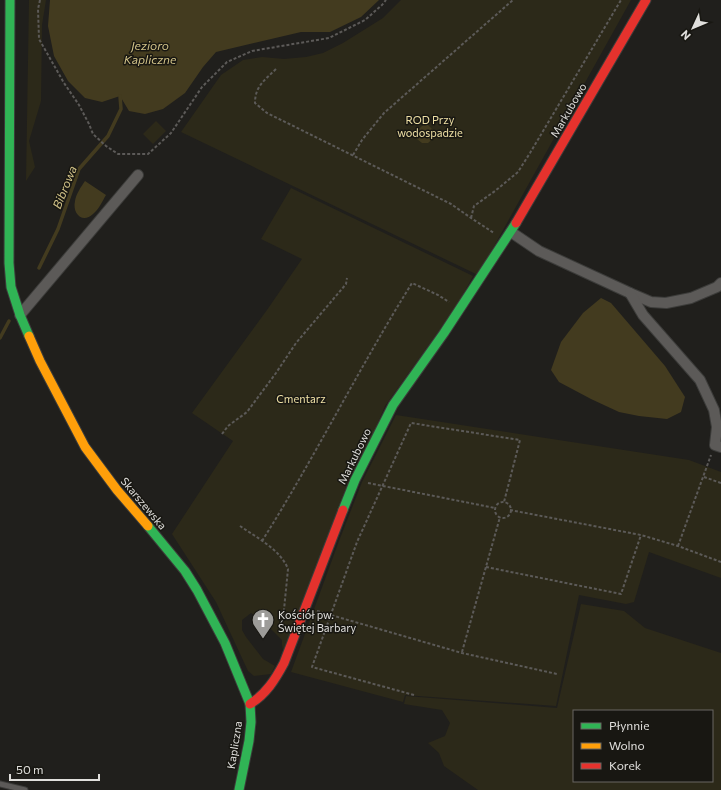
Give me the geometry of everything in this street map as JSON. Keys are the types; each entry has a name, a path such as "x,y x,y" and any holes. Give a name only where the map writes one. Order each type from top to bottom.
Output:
{"street":[{"name":"Skarszewska","path":"10,0 8,287 40,361 85,448 113,485 168,549 197,590 225,643 250,704"},
{"name":"Markubowo","path":"250,704 266,693 276,679 284,663 355,480 393,405 508,236 646,0"},
{"path":"20,316 138,175"},
{"path":"508,236 630,294 651,302 666,303 691,298 703,294 717,287 721,283"},
{"path":"630,294 643,315 700,380 714,410 718,446"},
{"name":"Kapliczna","path":"239,790 252,722 250,704"}],"lane":[{"path":"0,784 25,790"}],"path":[{"path":"40,0 38,9 39,39 64,83 79,105 93,134 106,146 118,154 148,154 171,133 202,87 227,62 252,51 329,38 365,20 386,0"},
{"path":"353,155 362,140 384,113 513,0"},
{"path":"471,218 474,206 518,172 610,21 621,0"},
{"path":"276,69 261,83 255,94 255,103 267,113 451,204 471,218 508,236"},
{"path":"222,434 228,426 247,412 276,373 296,342 346,284 348,278"},
{"path":"262,541 286,503 381,333 412,283 438,295 459,310"},
{"path":"414,695 312,667 357,542 410,423 520,440 504,502"},
{"path":"678,546 704,477 718,446"},
{"path":"704,477 721,483"},
{"path":"355,480 495,508"},
{"path":"495,508 500,503 504,502"},
{"path":"500,517 507,516 510,510 510,506 504,502"},
{"path":"495,508 500,517"},
{"path":"510,510 642,535 678,546 721,562"},
{"path":"462,653 500,517"},
{"path":"240,526 270,547 285,560 288,569 282,631"},
{"path":"486,567 621,594 642,535"},
{"path":"306,608 462,653 557,674"}],"green space":[{"path":"29,0 46,0 42,25 41,101 29,141 35,167 26,181"},
{"name":"ROD Przy wodospadzie","path":"401,0 631,0 478,275 181,132 221,75 243,60 262,57 284,59 306,57 323,53 343,43 383,18"},
{"path":"156,121 166,131 153,144 143,134"},
{"name":"Cmentarz","path":"291,188 473,276 458,304 385,406 283,650 282,640 268,626 251,613 242,620 242,630 246,637 263,659 275,666 271,674 254,676 248,671 216,602 172,534 233,441 192,413 302,259 261,239"},
{"path":"396,415 689,460 721,472 721,578 649,552 634,602 626,604 579,595 556,706 405,695 403,702 291,672 362,482"},
{"path":"581,604 624,611 645,628 721,653 721,790 478,790 444,766 439,753 428,743 445,736 450,723 442,710 404,704 406,696 557,708"}],"water":[{"name":"Jezioro Kapliczne","path":"50,0 379,0 361,17 330,32 301,32 216,52 203,67 185,93 163,109 145,114 129,111 120,96 102,102 85,98 68,81 54,56 48,26"},
{"path":"423,125 428,125 435,132 436,136 428,143 422,143 417,139 415,133"},
{"path":"85,181 106,195 95,212 89,217 82,218 75,210 75,201 76,196"},
{"path":"601,298 611,303 665,366 685,397 681,412 667,419 619,412 559,382 551,370 561,342 583,313"}],"waterway":[{"name":"Bibrowa","path":"39,268 58,229 79,169 108,136 121,109 120,96"},
{"name":"Bibrowa","path":"0,338 9,321"}],"traffic: fast":[{"path":"10,0 9,263 11,287 20,315 29,336"},
{"path":"343,510 355,480 393,405 444,333 516,223"},
{"path":"148,526 185,571 197,590 225,643 250,704 251,722 249,741 239,790"}],"traffic: slow":[{"path":"29,336 40,361 85,447 117,490 148,526"}],"traffic: jam":[{"path":"516,223 646,0"},
{"path":"250,704 261,696 270,686 284,663 343,510"}],"place":[{"name":"Kościół pw. Świętej Barbary","path":"263,640"}]}
